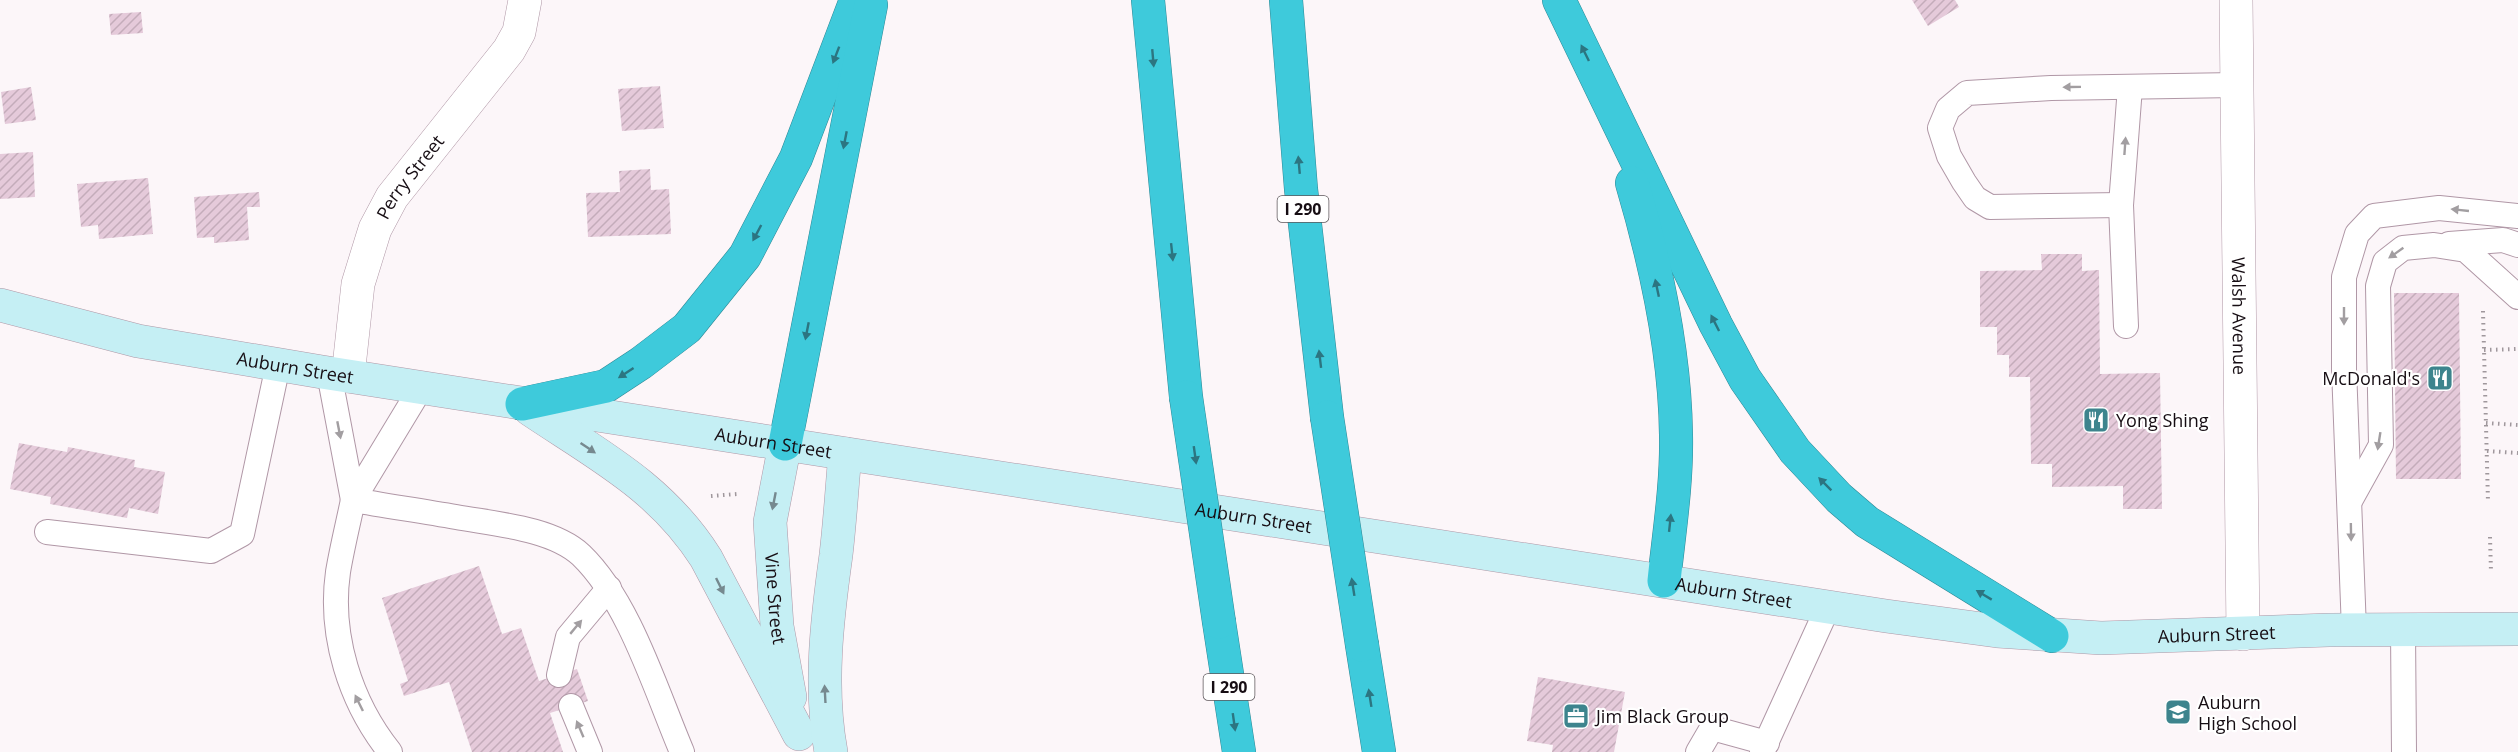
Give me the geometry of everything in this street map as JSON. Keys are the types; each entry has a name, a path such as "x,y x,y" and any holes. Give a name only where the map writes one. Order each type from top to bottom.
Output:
{"highway":[{"path":"522,404 606,386 687,328 745,256 796,158 856,0"},
{"path":"786,444 872,0"},
{"name":"I 290","path":"1148,0 1186,397 1239,752"},
{"name":"I 290","path":"1286,0 1301,189 1327,417 1379,752"},
{"path":"1559,0 1716,325 1755,396 1795,451 1839,498 1867,522 2052,636"},
{"path":"1601,86 1646,238 1671,369 1676,435 1674,484 1664,581"}],"main road":[{"name":"Auburn Street","path":"0,305 138,341 339,375 422,386 522,404 1828,607 1997,631 2052,636 2150,638 2354,630 2518,629"},
{"path":"522,404 648,489 691,534 802,743"},
{"name":"Vine Street","path":"786,444 770,522 777,626 790,699 802,743"},
{"path":"831,752 827,731 825,684 827,635 845,454"}],"street":[{"name":"Perry Street","path":"339,375 358,284 375,229 392,197 509,50 519,32 525,0"},
{"name":"Walsh Avenue","path":"2236,0 2243,634"}],"lane":[{"path":"2121,205 1990,207 1975,198 1949,156 1940,128 1948,109 1967,93 2051,88 2236,85"},
{"path":"2126,326 2121,205 2130,87"},
{"path":"2354,630 2344,369 2344,277 2357,234 2374,216 2439,208 2518,216"},
{"path":"2350,501 2381,445 2378,286 2385,262 2403,248 2503,240 2518,245"},
{"path":"2434,245 2466,250 2518,297"},
{"path":"47,532 211,551 242,534 278,364"},
{"path":"339,375 353,500 338,573 336,621 344,662 356,696 370,724 390,752"},
{"path":"353,500 422,386"},
{"path":"353,500 520,528 556,539 580,554 609,588 625,617 682,752"},
{"path":"559,675 568,637 609,588"},
{"path":"1698,752 1712,728 1765,748 1828,607"},
{"path":"2403,630 2404,752"},
{"path":"571,706 590,752"}],"path":[{"path":"2483,303 2488,502"},
{"path":"2484,350 2518,349"},
{"path":"2486,423 2518,425"},
{"path":"2487,451 2518,453"},
{"path":"711,496 746,494"},
{"path":"2490,537 2491,572"}],"building":[{"path":"1912,0 1955,0 1959,7 1928,26"},
{"path":"141,12 143,33 111,35 109,14"},
{"path":"660,86 664,128 622,131 618,89"},
{"path":"31,87 36,120 5,124 1,92"},
{"path":"33,152 35,197 0,199 0,154"},
{"path":"650,169 651,190 669,189 671,234 588,237 586,193 620,192 619,171"},
{"path":"148,178 153,234 99,239 98,225 81,227 77,184"},
{"path":"259,192 260,207 247,207 249,240 214,243 214,237 197,238 194,197"},
{"name":"Yong Shing","path":"2041,254 2082,254 2082,271 2099,270 2100,374 2160,373 2162,509 2123,509 2123,486 2052,487 2052,464 2031,464 2030,377 2009,377 2009,355 1997,355 1997,327 1980,327 1980,271 2042,270"},
{"path":"2394,293 2459,293 2461,479 2396,479"},
{"path":"19,443 67,452 68,447 135,460 134,467 165,472 158,514 129,508 127,518 50,504 51,497 10,489"},
{"path":"479,566 502,634 521,628 539,681 577,669 588,701 550,713 563,752 472,752 449,682 404,696 400,684 408,681 382,598"},
{"name":"Jim Black Group","path":"1538,677 1625,692 1614,752 1552,752 1553,745 1527,741"}],"place":[{"name":"McDonald's","path":"2440,378"},
{"name":"Yong Shing","path":"2096,420"},
{"name":"Auburn High School","path":"2178,712"},
{"name":"Jim Black Group","path":"1576,716"}]}
